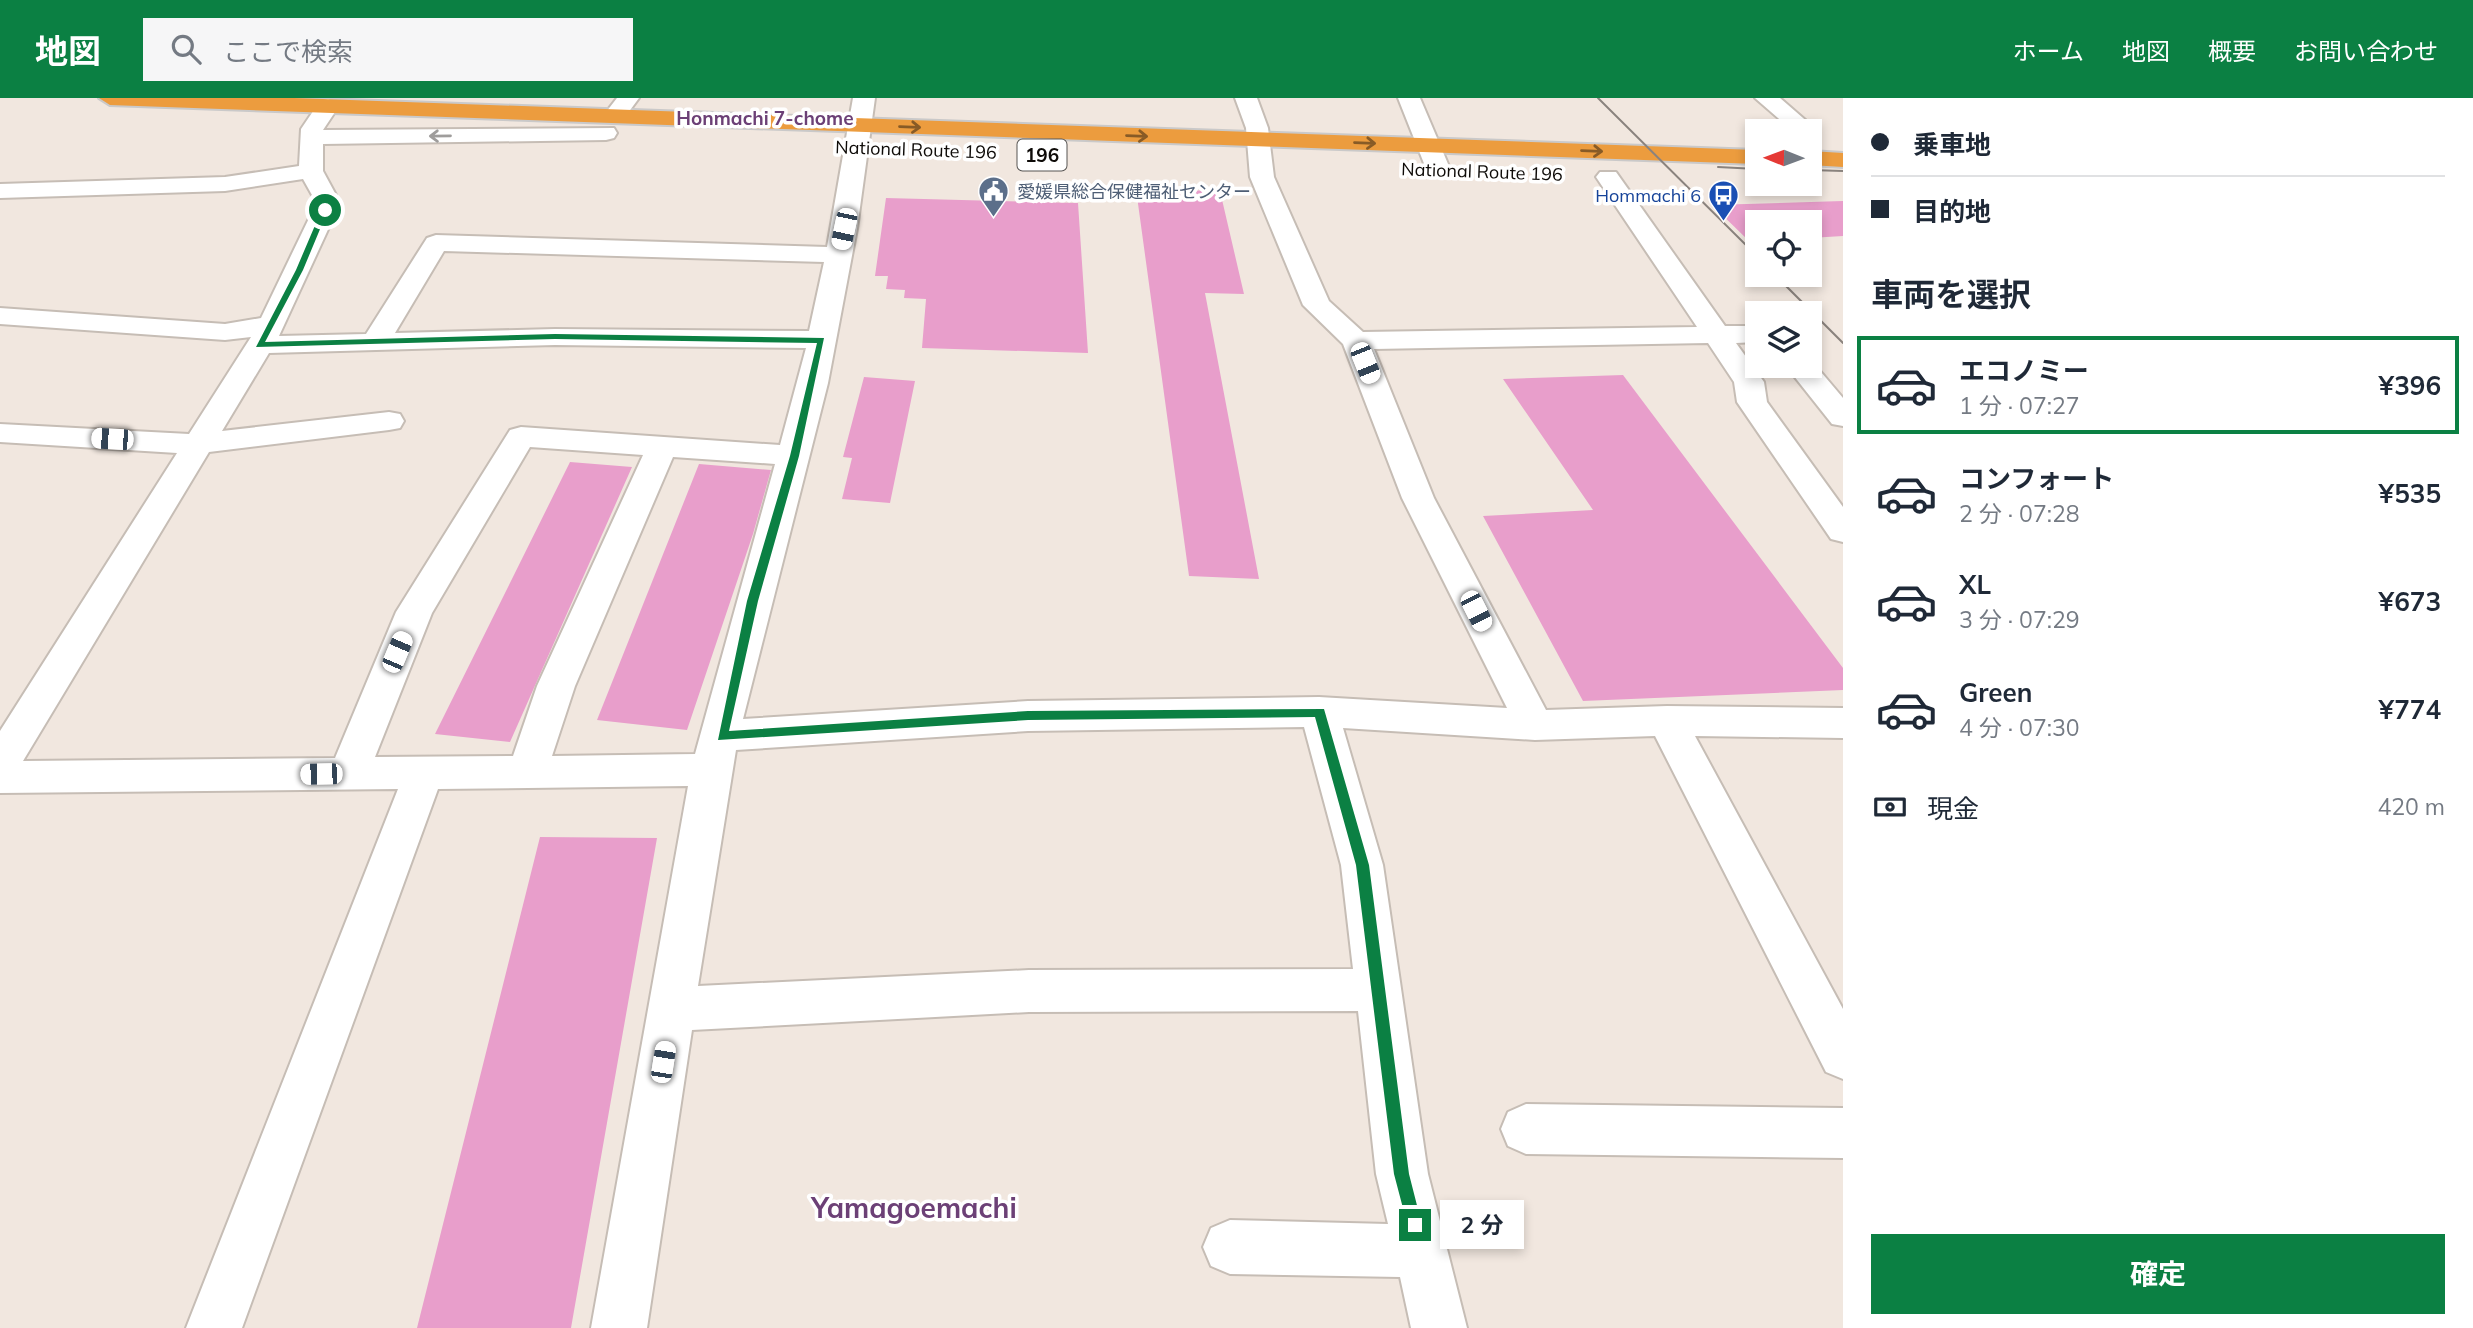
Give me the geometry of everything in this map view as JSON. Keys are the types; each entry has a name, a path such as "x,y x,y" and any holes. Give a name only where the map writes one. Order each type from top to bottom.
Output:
{"highway":[{"name":"National Route 196","path":"110,98 258,99 328,106 868,141 1259,158 1427,145 1745,156"},
{"path":"1822,159 1841,160"},
{"name":"National Route 196","path":"1411,169 1465,172"}],"street":[{"path":"311,138 610,125 628,98"},
{"path":"619,1328 717,753 753,601 795,456 839,255 868,141 864,98"},
{"path":"1246,98 1257,128 1262,177 1317,305 1356,341 1418,498 1535,724"},
{"path":"1409,98 1439,170"},
{"path":"1766,98 1792,119"},
{"path":"0,764 195,444 265,335 325,210 324,195 311,171 311,138 312,129 328,106"},
{"path":"1822,144 1841,160"},
{"path":"0,191 225,184 311,171"},
{"path":"1607,177 1749,382 1752,402 1843,531"},
{"path":"375,342 436,243 839,255"},
{"path":"0,316 375,342 555,337 821,340"},
{"path":"1356,341 1745,334"},
{"path":"1811,378 1843,417"},
{"path":"0,433 195,444 389,421"},
{"path":"348,774 414,612 522,437 795,456"},
{"path":"527,772 556,686 662,447"},
{"path":"1320,712 1362,865 1402,1174 1439,1328"},
{"path":"0,777 527,772 717,753 1028,716 1320,712 1535,724 1667,721 1843,723"},
{"path":"1667,721 1843,1056"},
{"path":"214,1328 424,773"},
{"path":"672,1009 1029,991 1379,990"},
{"path":"1526,1129 1843,1133"},
{"path":"1230,1247 1421,1251"}],"building":[{"path":"1136,189 1220,191 1244,294 1205,293 1259,579 1189,576"},
{"path":"886,198 1078,203 1088,353 922,348 926,299 904,298 905,290 886,289 888,276 875,276"},
{"path":"1843,201 1843,236 1822,237 1822,210 1745,210 1745,237 1712,205"},
{"path":"1623,375 1843,668 1843,690 1583,701 1483,516 1593,510 1503,379"},
{"path":"864,377 915,381 890,503 842,499 852,458 843,457"},
{"path":"570,462 632,467 510,742 435,734"},
{"path":"699,464 771,470 753,534 687,730 597,720"},
{"path":"540,837 657,838 571,1328 417,1328"}],"tram line":[{"path":"1598,98 1745,244"},
{"path":"1718,167 1745,168"},
{"path":"1822,170 1843,171"},
{"path":"1787,287 1843,343"}],"place":[{"name":"愛媛県総合保健福祉センター","path":"994,219"},
{"name":"Hommachi 6","path":"1724,223"}],"district":[{"name":"Honmachi 7-chome","path":"765,118"},
{"name":"Yamagoemachi","path":"914,1208"}],"route":[{"path":"325,210 299,270 259,345 555,337 821,340 795,456 753,601 722,736 1028,716 1320,712 1362,865 1402,1174 1415,1225"}]}
